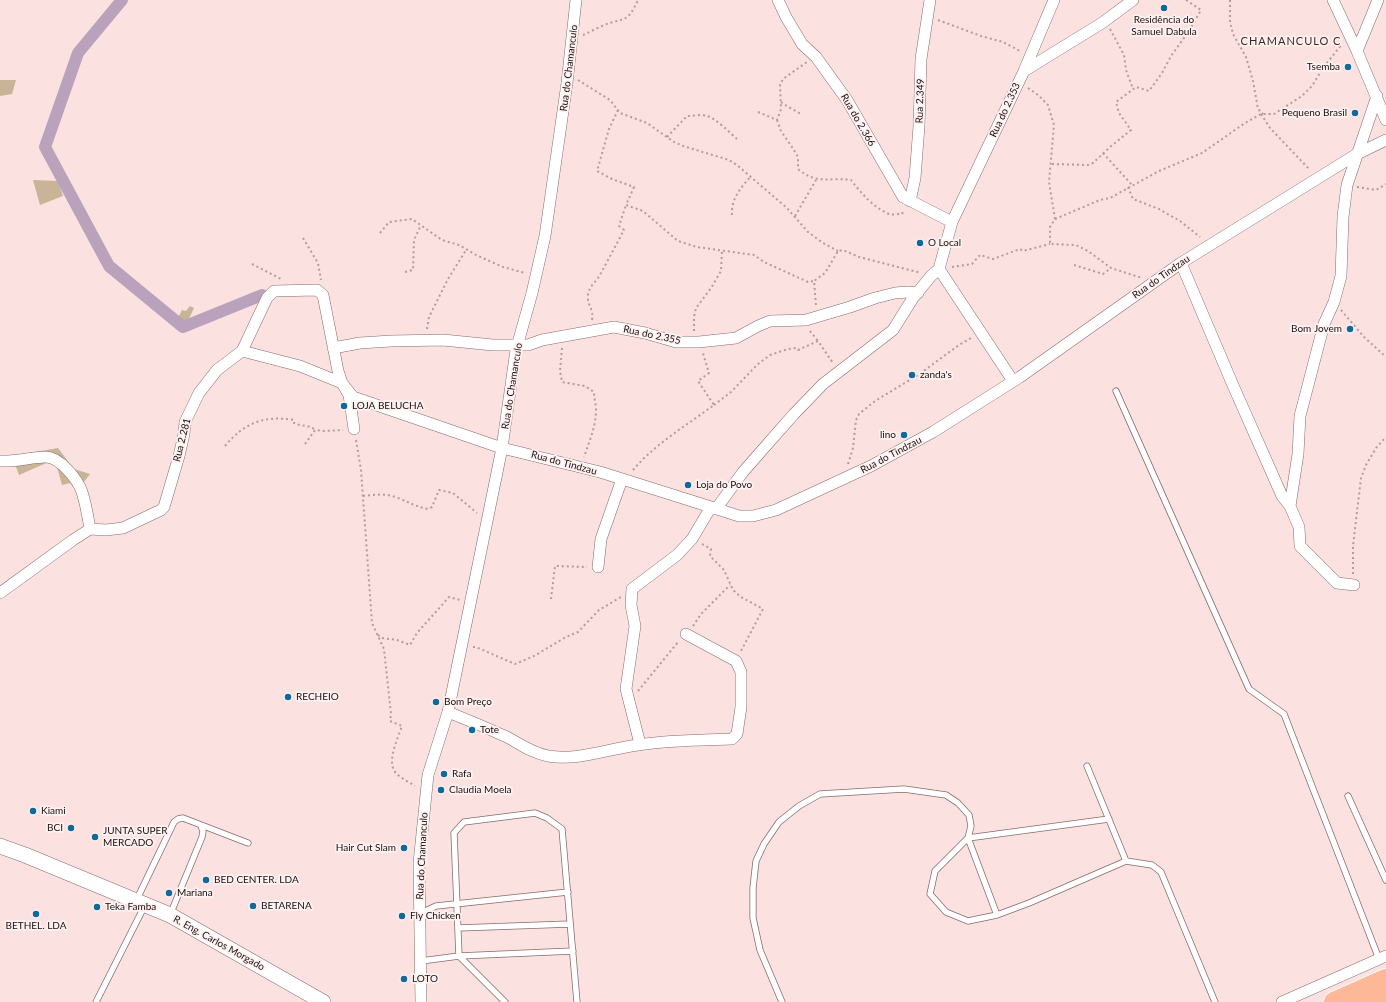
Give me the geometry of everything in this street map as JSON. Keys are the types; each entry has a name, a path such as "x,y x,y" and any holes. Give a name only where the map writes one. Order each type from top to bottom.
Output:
{"highway":[{"path":"1334,1002 1386,979"},
{"path":"1369,1002 1386,994"}],"street":[{"name":"Rua do Chamanculo","path":"421,1002 419,863 428,775 451,700 502,448 517,346 536,277 545,236 568,76 576,0"},
{"name":"Rua do 2.366","path":"778,0 802,44 816,57 837,85 903,197 952,222"},
{"name":"Rua 2.349","path":"910,201 916,178 920,126 921,59 930,0"},
{"path":"1024,71 1054,0"},
{"name":"Rua do 2.353","path":"935,272 952,222 1024,71 1106,20 1133,0"},
{"path":"1333,0 1377,96 1386,120"},
{"path":"1357,51 1378,0"},
{"path":"1290,506 1298,454 1300,416 1324,324 1334,302 1341,276 1342,217 1347,185 1377,96"},
{"name":"Rua do Tindzau","path":"333,348 342,383 352,397 502,448 625,480 739,516 752,516 776,510 844,479 933,432 1013,381 1181,263 1357,154 1386,140"},
{"path":"1181,263 1282,496 1290,506 1299,527 1300,546 1337,583 1354,585"},
{"path":"640,744 626,689 634,626 631,605 632,589 677,555 692,539 714,508 743,472 794,414 823,384 893,330 918,293 935,272 981,332 1013,381"},
{"name":"Rua 2.281","path":"90,529 106,530 123,528 164,508 179,456 185,422 199,393 217,370 242,351 267,298 274,291 317,290 323,295"},
{"name":"Rua do 2.355","path":"333,348 368,343 443,340 517,346 614,327 645,333 676,342 696,342 736,338 770,321 806,320 875,298 902,292 918,293"},
{"path":"323,295 333,348"},
{"name":"Rua do Tindzau","path":"242,351 300,366 342,383"},
{"path":"342,383 349,395 354,429"},
{"path":"0,461 13,462 47,457 55,458 61,462 77,482 82,492 90,529 0,593"},
{"path":"598,568 601,538 625,480"},
{"path":"448,712 508,738 530,751 548,756 575,757 640,744 683,740 732,739 737,734 741,700 741,672 736,661 686,634"},
{"name":"R. Eng. Carlos Morgado","path":"0,846 170,915 323,1002"},
{"path":"1282,1002 1382,957"}],"lane":[{"path":"1116,391 1249,689 1284,714 1382,957"},
{"path":"1088,766 1126,861"},
{"path":"782,1002 760,950 753,918 753,888 756,861 764,844 779,822 799,806 820,794 904,789 946,795 958,802 969,815 971,826 968,838 935,871 930,894 946,912 968,921 997,915 1029,903 1126,861 1152,865 1161,872 1215,1002"},
{"path":"1348,796 1386,880"},
{"path":"505,1002 459,956 454,833 464,822 535,813 547,818 562,829 577,1002"},
{"path":"96,1002 141,903 174,822 183,818 201,826 248,842"},
{"path":"968,838 1109,819"},
{"path":"170,915 202,837 203,831 201,826"},
{"path":"968,838 997,915"},
{"path":"419,914 436,906 568,892"},
{"path":"458,928 570,924"},
{"path":"421,961 459,956 573,951"}],"path":[{"path":"572,41 605,25 623,20 632,13 638,0"},
{"path":"1052,164 1088,165 1093,163 1131,130 1118,113 1116,102 1136,87 1150,91 1201,10 1186,0"},
{"path":"1230,0 1230,22 1233,34 1246,57 1253,81 1258,109 1270,128 1308,167 1317,179"},
{"path":"928,15 981,36 1003,42 1030,56"},
{"path":"1106,20 1124,55 1127,74 1133,89"},
{"path":"1055,218 1100,200 1110,198 1158,171 1202,153 1245,123 1262,114 1274,114 1302,96 1312,86 1337,49 1350,36"},
{"path":"810,52 809,59 783,79 780,85 781,110 777,120 781,131 798,157 798,169 805,175 816,180 851,180 861,193 877,206 891,214 902,214 910,201"},
{"path":"568,76 585,83 606,97 620,113 647,123 683,146 729,160 751,176 795,216 808,232 823,243 838,251 843,250 859,257 935,272 972,264 980,255 993,259 1020,249 1023,251 1050,244 1076,245 1088,251 1111,268 1154,282"},
{"path":"1018,84 1029,88 1048,105 1054,125 1052,164 1049,182 1055,218 1050,227 1050,244"},
{"path":"781,102 801,114"},
{"path":"590,331 593,313 588,301 590,288 600,274 624,230 619,226 634,187 612,179 597,171 610,128 618,110"},
{"path":"758,112 777,120"},
{"path":"667,137 687,116 703,115 714,120 738,140"},
{"path":"1103,153 1132,185"},
{"path":"732,215 738,192 751,176"},
{"path":"795,216 816,180"},
{"path":"1347,185 1376,190 1386,184"},
{"path":"1128,187 1133,199 1158,209 1180,221 1204,240"},
{"path":"626,205 643,211 678,241 697,247 754,256 808,282 814,281 825,272 838,251"},
{"path":"380,233 388,222 412,219 442,240 503,267 536,277"},
{"path":"405,272 413,270 414,240 421,225"},
{"path":"303,238 318,263 323,295"},
{"path":"427,341 430,317 448,279 466,250"},
{"path":"714,405 698,381 709,373 696,342 694,317 696,308 711,288 721,271 722,250"},
{"path":"252,264 304,290"},
{"path":"1074,265 1104,274 1111,268"},
{"path":"814,281 817,310 820,316"},
{"path":"1334,302 1364,337 1386,357"},
{"path":"844,479 853,448 856,420 860,414 874,401 923,371 959,345 981,332"},
{"path":"562,336 560,371 562,382 585,386 594,392 594,402 596,408 594,429 581,468"},
{"path":"625,480 642,460 731,392 758,364 770,354 788,349 796,348 798,350 818,341 839,372"},
{"path":"225,446 246,426 266,418 294,420 294,423 308,426 315,430 323,431 354,429 361,470 372,623 384,649 391,714 390,721 402,726 391,758 393,770 396,774 426,792"},
{"path":"306,444 315,430"},
{"path":"1354,585 1352,546 1361,478 1366,465 1376,448 1386,437"},
{"path":"363,496 388,495 412,506 428,509 432,507 439,490 452,494 468,507 488,517"},
{"path":"692,539 711,549 710,556 724,570 733,590 741,597 762,609 736,661"},
{"path":"552,599 555,566 598,568"},
{"path":"462,646 476,646 515,664 534,656 566,637 578,632 599,610 632,589"},
{"path":"377,634 382,638 396,640 410,645 417,633 449,597 454,597 461,600 472,596"}],"shaded area":[{"path":"0,80 16,80 12,94 0,96"},
{"path":"33,180 58,181 63,196 40,205"},
{"path":"190,306 194,308 186,325 175,318 175,316 178,318 182,310 186,311"},
{"path":"58,448 74,469 90,474 77,491 70,483 62,485 57,467 51,461 19,475 12,456"}],"waterway":[{"path":"122,0 78,53 45,147 109,266 183,327 262,295"}],"place":[{"name":"Residência do Samuel Dabula","path":"1164,8"},
{"name":"Tsemba","path":"1348,67"},
{"name":"Pequeno Brasil","path":"1355,113"},
{"name":"O Local","path":"920,243"},
{"name":"Bom Jovem","path":"1350,329"},
{"name":"zanda's","path":"912,375"},
{"name":"LOJA BELUCHA","path":"344,406"},
{"name":"lino","path":"904,435"},
{"name":"Loja do Povo","path":"688,485"},
{"name":"RECHEIO","path":"288,697"},
{"name":"Bom Preço","path":"436,702"},
{"name":"Tote","path":"472,730"},
{"name":"Rafa","path":"444,774"},
{"name":"Claudia Moela","path":"441,790"},
{"name":"Kiami","path":"33,811"},
{"name":"BCI","path":"71,828"},
{"name":"JUNTA SUPER MERCADO","path":"95,837"},
{"name":"Hair Cut Slam","path":"404,848"},
{"name":"BED CENTER. LDA","path":"206,880"},
{"name":"Mariana","path":"169,893"},
{"name":"BETARENA","path":"253,906"},
{"name":"Teka Famba","path":"97,907"},
{"name":"BETHEL. LDA","path":"36,914"},
{"name":"Fly Chicken","path":"402,916"},
{"name":"LOTO","path":"404,979"}],"district":[{"name":"CHAMANCULO C","path":"1291,41"}]}
